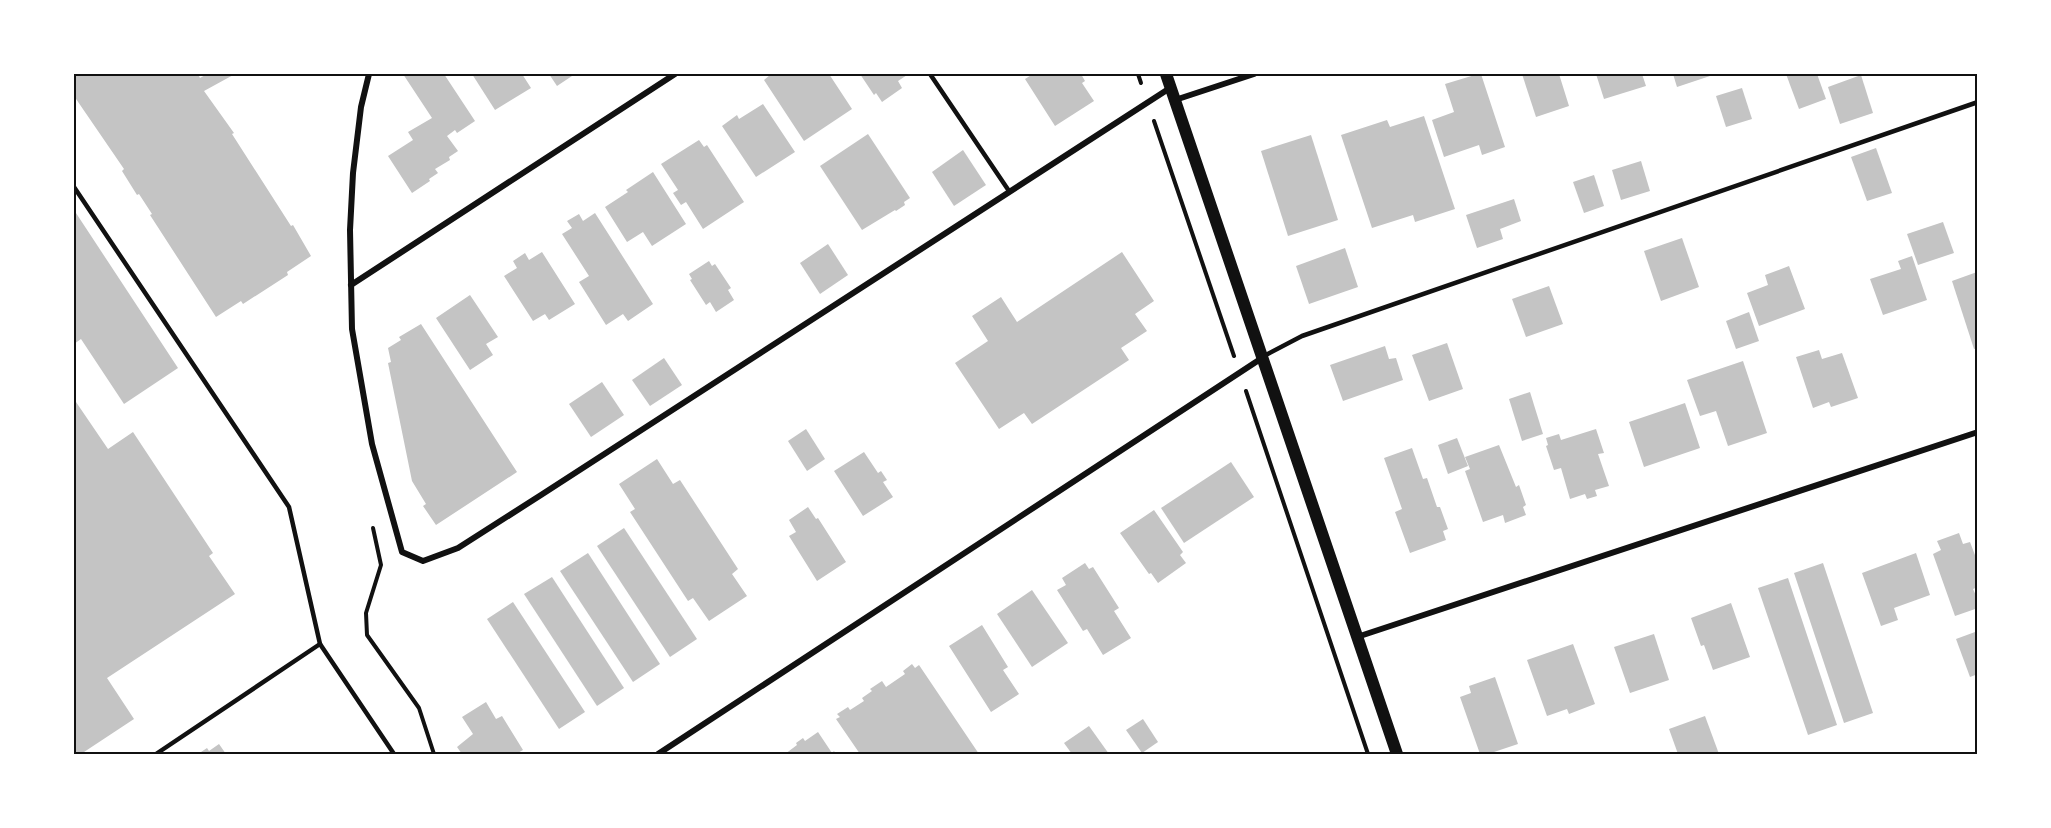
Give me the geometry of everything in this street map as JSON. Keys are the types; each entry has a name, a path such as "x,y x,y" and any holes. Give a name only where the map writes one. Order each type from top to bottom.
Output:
{"main road":[{"path":"1166,74 1397,754"}],"street":[{"path":"369,74 353,173 350,230 352,329 372,444 402,552 423,561 458,548 1171,87"},
{"path":"351,285 675,74"},
{"path":"1175,100 1254,74"},
{"path":"658,754 1263,357"},
{"path":"1357,637 1977,432"}],"lane":[{"path":"930,74 1009,192"},
{"path":"1263,357 1302,336 1977,102"},
{"path":"74,187 290,507 320,644 394,754"},
{"path":"156,754 320,644"}],"path":[{"path":"1138,74 1368,754"}],"building":[{"path":"74,74 198,74 200,78 207,74 235,74 204,91 234,133 232,134 311,256 287,272 288,275 243,304 241,301 216,317 150,215 152,214 122,171 124,169 74,96"},
{"path":"403,74 444,74 475,121 457,133 455,130 447,136 458,151 449,157 450,160 435,169 438,173 429,179 430,181 412,193 388,156 413,140 408,132 432,118"},
{"path":"472,74 522,74 531,88 495,110"},
{"path":"549,74 575,74 557,86"},
{"path":"769,74 829,74 852,109 804,141 764,80"},
{"path":"860,74 907,75 898,81 902,88 882,102 876,93 874,95"},
{"path":"1033,74 1081,74 1085,81 1082,83 1094,101 1055,126 1025,79"},
{"path":"1481,74 1505,147 1482,155 1479,145 1444,157 1432,120 1454,112 1445,84"},
{"path":"1522,74 1559,74 1569,106 1536,117"},
{"path":"1596,74 1642,74 1646,86 1604,99"},
{"path":"1673,74 1716,74 1677,87"},
{"path":"1786,74 1817,74 1826,99 1799,109"},
{"path":"1861,75 1873,113 1840,124 1828,87"},
{"path":"1742,88 1752,119 1726,127 1716,96"},
{"path":"763,104 795,152 756,177 722,126 737,115 739,119"},
{"path":"1424,116 1455,209 1415,222 1413,215 1372,228 1341,135 1387,120 1390,127"},
{"path":"868,134 910,198 896,211 862,230 820,166"},
{"path":"1311,135 1338,220 1288,236 1261,151"},
{"path":"699,140 704,147 707,145 744,202 703,229 686,202 681,205 673,193 678,190 661,164"},
{"path":"1876,148 1892,193 1867,201 1851,157"},
{"path":"963,150 986,185 954,206 932,172"},
{"path":"1641,161 1650,191 1621,200 1612,170"},
{"path":"653,172 686,224 652,246 643,232 627,242 605,207"},
{"path":"1594,175 1604,206 1584,213 1573,182"},
{"path":"1514,199 1521,221 1500,229 1503,239 1477,248 1466,215"},
{"path":"74,210 178,368 124,404 81,339 74,344"},
{"path":"595,213 653,304 628,321 623,314 606,325 579,282 589,276 562,234 572,228 567,221 579,214 583,221"},
{"path":"1943,222 1954,253 1918,265 1907,234"},
{"path":"1682,238 1699,287 1661,301 1644,251"},
{"path":"828,244 848,275 820,294 800,263"},
{"path":"1345,248 1358,287 1309,304 1296,266"},
{"path":"542,252 575,304 549,320 545,314 533,321 504,276 517,268 513,261 525,253 529,260"},
{"path":"1122,252 1154,301 1135,314 1147,331 1121,348 1129,360 1032,424 1024,413 999,429 955,363 988,341 972,316 1001,297 1017,322"},
{"path":"1912,256 1927,300 1883,315 1870,279 1901,269 1898,261"},
{"path":"709,261 712,266 715,264 731,288 728,290 734,300 716,312 710,302 706,305 690,280 692,279 689,274"},
{"path":"1789,266 1805,309 1759,326 1747,293 1768,285 1765,275"},
{"path":"1977,272 1978,348 1974,349 1952,281"},
{"path":"1549,286 1563,324 1526,337 1512,299"},
{"path":"470,295 498,337 486,344 493,355 470,370 436,318"},
{"path":"1749,312 1759,341 1736,349 1726,321"},
{"path":"421,324 517,472 436,525 423,506 426,504 412,481 388,363 391,362 388,348 401,340 399,337"},
{"path":"1447,343 1463,389 1429,401 1412,355"},
{"path":"1385,346 1389,359 1396,358 1403,380 1343,401 1330,365"},
{"path":"1819,350 1822,359 1842,353 1858,398 1831,407 1829,402 1813,408 1796,357"},
{"path":"664,358 682,385 650,406 632,380"},
{"path":"1743,361 1767,433 1728,446 1716,411 1700,416 1687,380"},
{"path":"602,382 624,415 591,437 569,404"},
{"path":"1530,392 1543,434 1522,441 1509,399"},
{"path":"76,402 108,449 133,432 213,553 209,556 235,594 107,678 134,719 84,752 86,754 74,754 74,404"},
{"path":"1685,403 1700,448 1644,467 1629,422"},
{"path":"806,429 825,459 807,471 788,441"},
{"path":"1596,429 1604,453 1598,454 1609,486 1595,490 1597,496 1587,499 1585,494 1570,499 1561,468 1554,470 1546,446 1548,445 1546,438 1559,434 1561,440"},
{"path":"1457,438 1468,466 1448,474 1438,445"},
{"path":"1499,445 1516,487 1519,485 1526,505 1523,507 1526,515 1505,523 1503,515 1483,522 1465,471 1470,469 1465,457"},
{"path":"1412,448 1423,479 1427,478 1448,529 1443,531 1446,540 1410,553 1395,512 1402,509 1384,458"},
{"path":"864,452 878,473 881,471 887,480 883,482 893,497 863,516 834,471"},
{"path":"657,459 673,484 680,480 738,569 732,574 747,596 709,621 693,598 688,601 630,512 635,509 619,484"},
{"path":"1231,462 1254,497 1184,543 1161,508"},
{"path":"808,507 816,519 818,518 846,562 817,581 789,536 796,532 789,520"},
{"path":"1154,510 1183,552 1180,555 1186,563 1158,583 1120,533"},
{"path":"624,528 697,639 670,657 597,546"},
{"path":"1959,533 1963,544 1970,542 1978,563 1978,587 1973,589 1978,600 1978,608 1955,616 1933,554 1941,550 1937,541"},
{"path":"588,553 660,664 633,682 560,571"},
{"path":"1916,553 1930,595 1894,608 1898,620 1881,626 1862,573"},
{"path":"1085,563 1089,569 1093,567 1119,608 1114,611 1131,638 1103,655 1087,629 1083,631 1057,590 1066,585 1062,578"},
{"path":"1823,563 1873,713 1844,723 1794,573"},
{"path":"552,577 624,688 597,706 524,594"},
{"path":"1788,578 1837,725 1808,735 1758,588"},
{"path":"1032,590 1068,643 1032,667 997,614"},
{"path":"513,602 585,712 559,729 487,619"},
{"path":"1731,603 1750,657 1713,670 1691,618"},
{"path":"982,625 1008,667 1003,670 1019,694 991,712 949,646"},
{"path":"1975,632 1978,639 1978,674 1970,677 1956,639"},
{"path":"1654,634 1669,680 1630,693 1614,647"},
{"path":"1573,644 1595,704 1569,714 1567,709 1547,716 1527,660"},
{"path":"912,664 915,668 919,665 979,754 866,754 865,752 860,754 836,719 840,717 837,714 848,707 850,710 864,701 862,698 872,691 870,689 882,681 886,687 905,674 903,671"},
{"path":"1495,677 1518,744 1488,754 1480,754 1460,697 1471,693 1469,686"},
{"path":"486,702 496,719 502,716 523,750 516,754 462,754 457,747 473,734 462,717"},
{"path":"1705,716 1719,754 1678,754 1669,729"},
{"path":"1143,719 1158,742 1142,753 1126,730"},
{"path":"1089,726 1109,754 1072,754 1064,743"},
{"path":"818,732 832,753 834,751 836,754 785,754 803,738 805,741"},
{"path":"219,744 226,754 198,754 207,748 209,751"}]}
